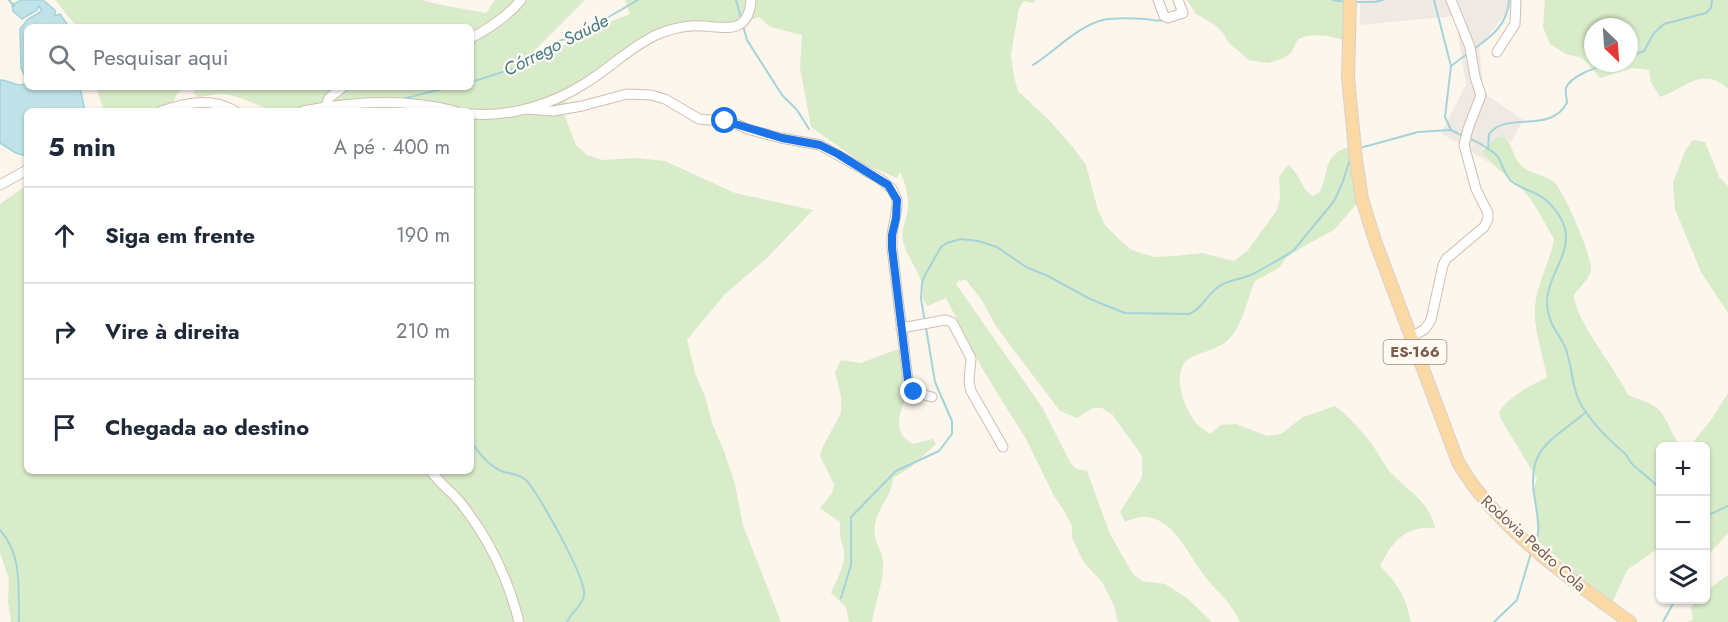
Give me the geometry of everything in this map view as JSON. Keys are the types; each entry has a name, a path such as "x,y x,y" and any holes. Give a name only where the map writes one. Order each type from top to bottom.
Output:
{"main road":[{"name":"Rodovia Pedro Cola","path":"1350,3 1348,77 1359,182 1375,241 1458,462 1484,500 1530,543 1582,587 1630,622"}],"street":[{"path":"474,36 505,16 520,0"},
{"path":"474,114 500,114 526,109 573,91 646,40 663,32 690,26 725,28 740,25 747,18 751,0"},
{"path":"1158,0 1164,16 1168,18 1183,13 1178,0"},
{"path":"1410,338 1425,329 1431,320 1446,259 1484,227 1488,219 1488,213 1476,189 1465,150 1466,137 1481,95 1475,77 1470,47 1451,0"},
{"path":"1497,52 1515,24 1516,0"},
{"path":"326,106 329,98 339,90"},
{"path":"526,109 553,111 627,94 651,95 665,99 699,119 732,122 747,129 820,145 888,185 896,195 897,207 892,241 909,386 914,392 932,397"},
{"path":"317,108 387,101 444,108"},
{"path":"188,108 221,104 229,108"},
{"path":"0,185 24,172"},
{"path":"902,327 945,320 952,322 971,358 969,382 971,391 1003,447"},
{"path":"434,474 459,501 492,549 519,622"}],"shaded area":[{"path":"1360,0 1517,0 1479,47 1484,93 1523,120 1511,142 1504,136 1495,138 1485,146 1482,151 1490,163 1441,133 1466,85 1455,16 1360,25"}],"green space":[{"path":"55,0 422,0 486,13 495,0 585,0 523,62 561,47 600,26 630,14 625,0 1035,0 1033,3 1024,1 1019,8 1011,55 1018,91 1048,119 1086,165 1098,210 1105,225 1132,250 1155,257 1202,253 1234,261 1248,250 1277,210 1280,198 1279,177 1288,165 1313,196 1320,192 1332,158 1336,153 1353,145 1361,199 1334,230 1304,246 1286,258 1279,268 1255,281 1241,320 1233,334 1223,344 1186,361 1180,376 1180,385 1189,413 1199,426 1210,434 1221,425 1236,424 1267,436 1281,434 1303,417 1335,406 1351,420 1374,447 1389,471 1424,504 1435,528 1415,529 1408,532 1389,550 1380,566 1400,591 1411,622 1240,622 1174,532 1153,518 1140,517 1125,522 1120,512 1142,477 1142,456 1112,414 1102,408 1093,408 1077,418 1060,411 996,326 981,299 966,280 958,281 956,284 1042,407 1071,464 1077,469 1087,471 1110,534 1133,574 1142,581 1165,584 1187,598 1212,622 1118,622 1114,606 1102,582 1084,563 1072,538 1072,526 1065,512 1054,496 1026,439 983,370 946,298 928,306 924,301 920,279 903,241 908,197 900,172 897,178 862,163 811,127 800,68 802,35 770,27 759,17 742,23 688,21 668,27 570,93 562,109 576,145 587,155 602,160 635,158 665,161 735,193 813,210 768,257 725,294 687,340 696,376 735,484 743,525 781,622 11,622 8,601 9,579 0,553 0,204 24,187 24,474 474,474 474,108 343,108 348,103 332,102 312,108 268,108 226,94 198,97 193,92 196,90 474,90 474,24 75,24"},
{"path":"1187,0 1350,0 1349,42 1330,37 1311,36 1298,39 1291,53 1284,58 1268,63 1249,60 1228,42 1215,25 1196,14"},
{"path":"1545,0 1728,0 1728,89 1719,82 1702,79 1660,97 1651,82 1649,70 1638,69 1638,18 1584,18 1584,60 1566,54 1550,44 1543,27"},
{"path":"1595,72 1620,72 1600,78"},
{"path":"97,90 181,90 170,108 103,108"},
{"path":"1504,136 1523,167 1553,181 1558,186 1576,223 1590,262 1590,273 1574,295 1581,317 1628,395 1658,409 1678,442 1656,442 1656,550 1627,570 1613,601 1538,541 1534,488 1537,479 1502,421 1499,412 1515,396 1547,377 1537,332 1535,307 1538,289 1554,239 1528,195 1491,163 1482,151 1495,138"},
{"path":"1693,140 1705,142 1719,177 1728,186 1728,313 1701,272 1675,209 1673,183 1685,151"},
{"path":"898,349 912,387 899,418 901,432 905,439 913,444 933,439 936,444 911,467 893,478 874,531 882,557 883,570 872,622 849,622 846,607 831,593 844,557 840,522 820,508 832,493 834,484 820,456 841,413 841,396 835,372 841,360 861,363"},
{"path":"1728,393 1728,533 1710,553 1710,442 1693,442"},
{"path":"1728,575 1728,622 1688,622 1693,619 1691,607 1694,604 1710,604 1710,588"}],"water":[{"path":"21,0 43,0 55,10 55,16 60,14 67,24 24,24 42,11 39,6 37,10 22,19 13,11 12,5"},
{"path":"24,24 24,74 21,68 20,29"},
{"path":"0,80 23,85 24,90 81,90 84,108 24,108 24,155 0,143"}],"waterway":[{"path":"9,0 14,6"},
{"name":"Córrego Saúde","path":"474,81 519,67 559,41 592,30 607,18 638,0"},
{"path":"736,0 741,18"},
{"name":"Córrego Saúde","path":"1333,0 1345,2"},
{"name":"Córrego Saúde","path":"1353,2 1383,0"},
{"path":"1434,0 1451,66 1445,117 1451,130 1463,136"},
{"path":"1474,49 1498,29 1506,16 1509,0"},
{"path":"1638,53 1644,51 1654,33 1664,24 1706,13 1711,8 1712,0"},
{"path":"1033,65 1078,31 1098,22 1122,18 1163,20"},
{"path":"743,26 747,40 782,95 797,110 809,129"},
{"path":"1451,66 1467,54"},
{"path":"1488,149 1489,134 1497,127 1517,122 1539,121 1559,113 1567,103 1566,88 1569,83 1585,72"},
{"name":"Córrego Saúde","path":"402,99 438,90"},
{"name":"Córrego Saúde","path":"374,108 380,106"},
{"path":"1360,148 1418,132 1451,130"},
{"path":"1468,138 1496,155 1511,181 1547,201 1560,218 1566,233 1565,247 1549,288 1547,303 1551,323 1568,354 1576,394 1596,425 1633,465 1656,485"},
{"path":"925,322 921,299 925,275 941,247 961,239 997,247 1026,267 1090,299 1125,313 1189,314 1221,285 1253,274 1294,250 1334,201 1351,156"},
{"path":"841,598 851,565 851,517 896,471 939,451 952,434 952,421 935,382 926,328"},
{"path":"1536,541 1538,526 1533,482 1538,457 1552,439 1586,412"},
{"path":"474,445 494,467 526,480 561,536 578,572 584,595 567,622"},
{"path":"1710,514 1728,506"},
{"path":"0,530 13,551 16,562 19,585 19,622"},
{"path":"1494,622 1517,600 1531,553"},
{"path":"1663,622 1673,604"}],"route":[{"path":"725,121 753,131 820,145 880,179 892,189 897,200 892,248 908,381 914,392"}]}
